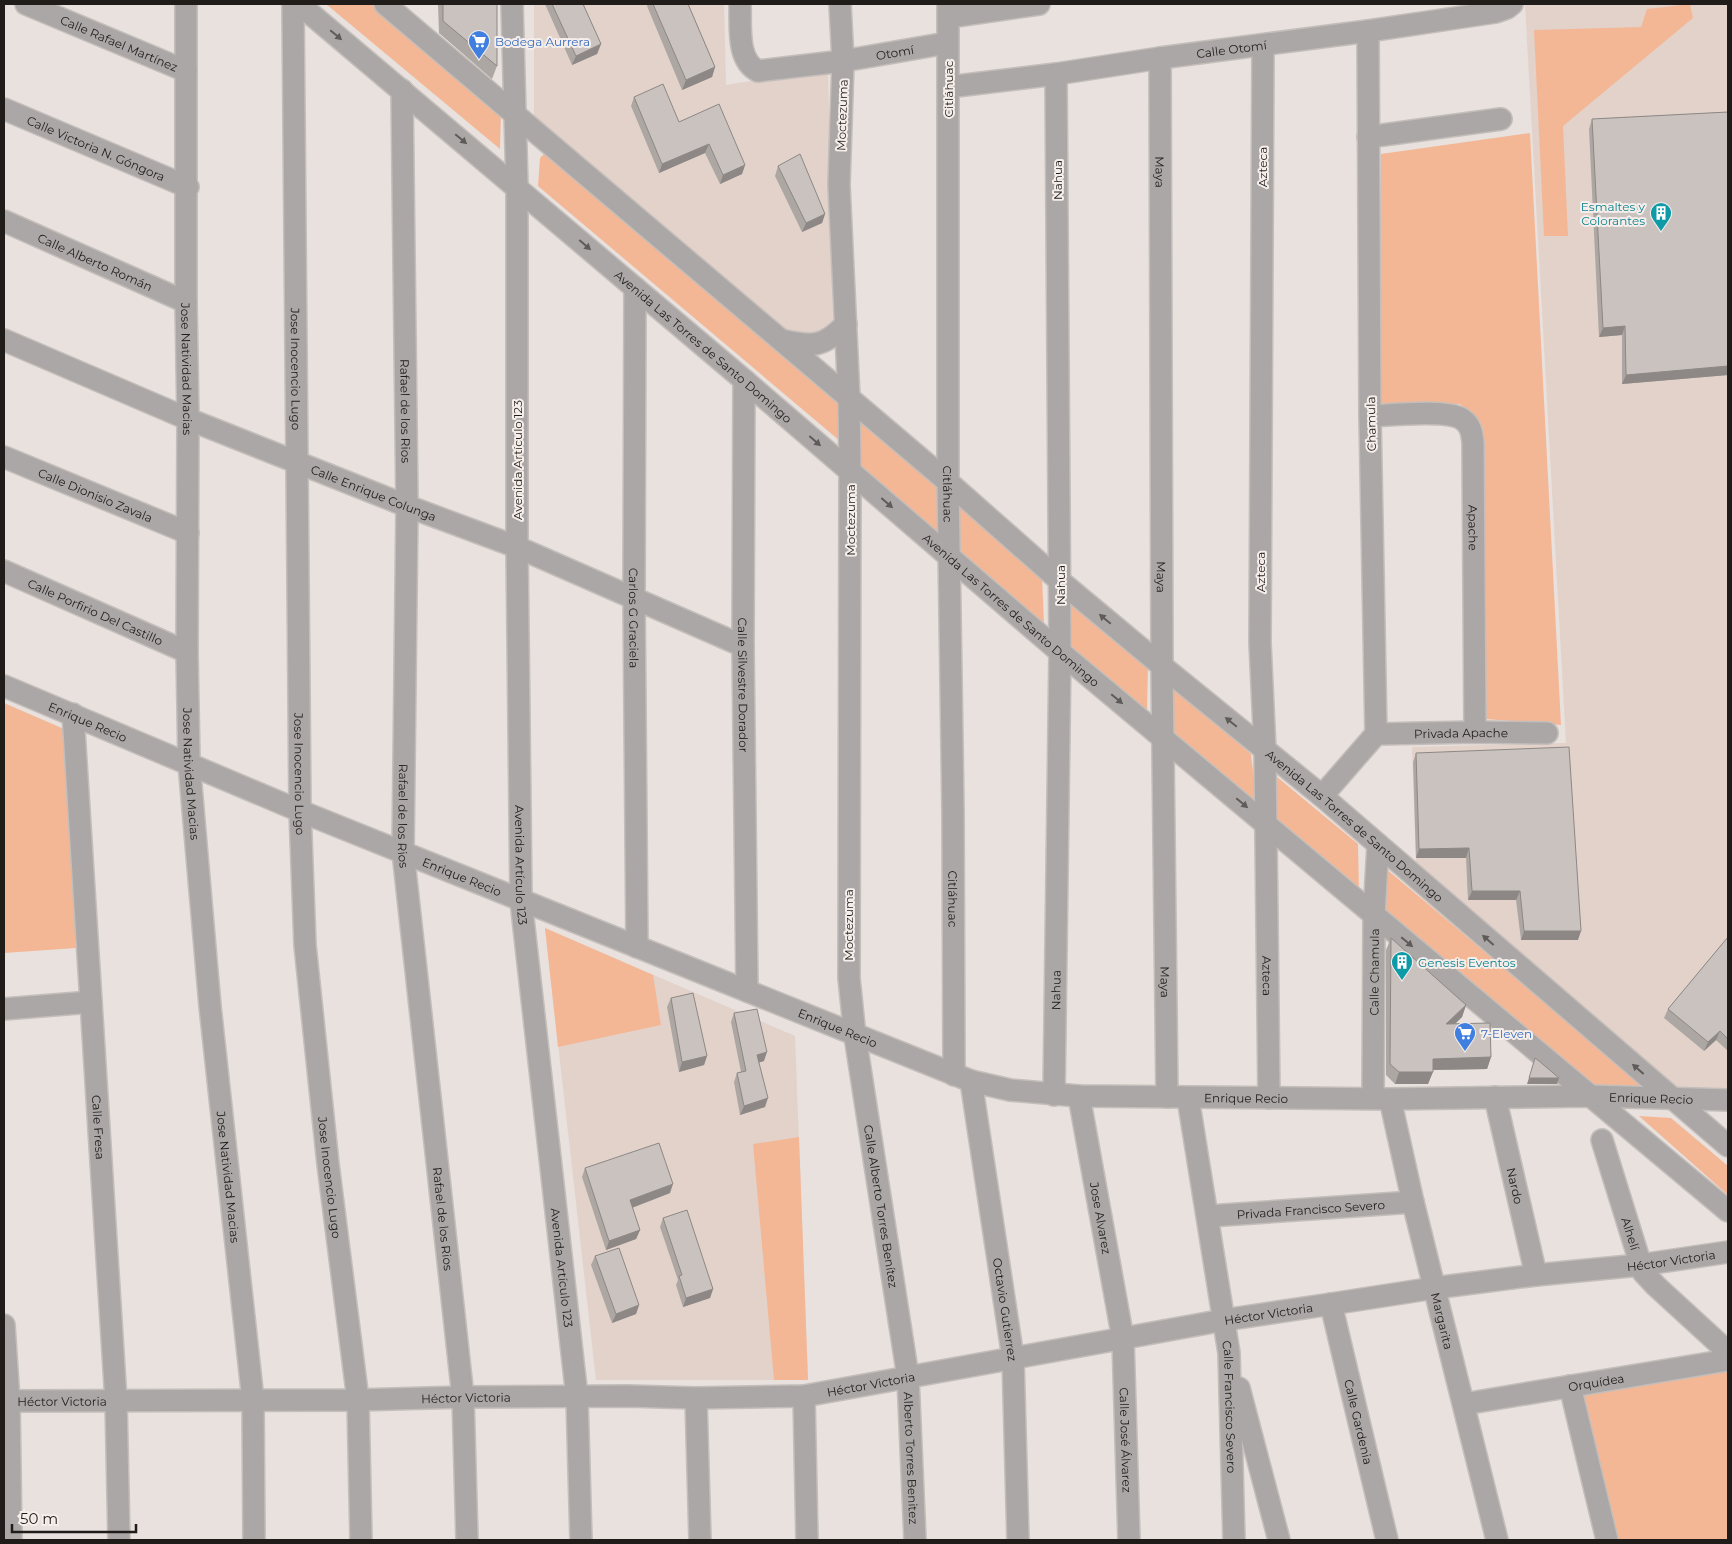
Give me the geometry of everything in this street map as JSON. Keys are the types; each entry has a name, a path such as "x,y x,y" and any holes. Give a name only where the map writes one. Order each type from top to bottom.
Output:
{"street":[{"name":"Calle Rafael Martínez","path":"26,4 186,71"},
{"name":"Jose Natividad Macias","path":"186,4 188,186 186,302 188,419 187,652 189,763 210,1006 253,1400 254,1540"},
{"name":"Jose Inocencio Lugo","path":"293,4 300,811 305,945 328,1164 358,1400 361,1540"},
{"name":"Avenida Las Torres de Santo Domingo","path":"299,4 517,186 1060,652 1728,1212"},
{"name":"Avenida Las Torres de Santo Domingo","path":"385,4 948,482 1060,581 1322,796 1728,1146"},
{"name":"Avenida Artículo 123","path":"512,4 517,186 516,547 521,901 577,1397 581,1540"},
{"name":"Otomí","path":"740,4 744,52 751,68 758,71 843,61 948,43"},
{"name":"Moctezuma","path":"840,4 843,61 840,185 849,398 850,471 848,946 851,1006 855,1036"},
{"path":"948,11 1039,4"},
{"name":"Calle Otomí","path":"948,86 1056,74 1160,58 1368,31 1496,12 1512,4"},
{"name":"Citláhuac","path":"948,11 948,482 953,812 962,1078"},
{"name":"Chamula","path":"1368,31 1370,416 1376,734"},
{"name":"Azteca","path":"1262,45 1260,643 1265,750 1269,1098"},
{"name":"Maya","path":"1160,58 1162,666 1167,1096"},
{"name":"Nahua","path":"1054,1095 1060,652 1056,74"},
{"name":"Rafael de los Rios","path":"402,90 407,506 403,852 463,1397 467,1540"},
{"name":"Calle Victoria N. Góngora","path":"4,109 188,186"},
{"path":"1368,137 1501,119"},
{"name":"Calle Alberto Román","path":"4,221 186,302"},
{"name":"Carlos G Graciela","path":"635,288 634,597 637,947"},
{"path":"781,340 803,345 817,344 833,337 846,324"},
{"name":"Calle Enrique Colunga","path":"4,340 188,419 516,547 743,646"},
{"name":"Calle Silvestre Dorador","path":"744,380 743,646 747,991"},
{"name":"Apache","path":"1370,416 1451,414 1464,420 1471,430 1473,443 1475,732"},
{"name":"Calle Dionisio Zavala","path":"4,457 188,532"},
{"name":"Calle Porfirio Del Castillo","path":"4,571 187,652"},
{"name":"Enrique Recio","path":"4,686 300,811 855,1036 962,1078 1010,1090 1054,1095 1167,1096 1188,1098 1495,1098 1590,1096 1728,1100"},
{"name":"Calle Fresa","path":"73,714 116,1401 119,1540"},
{"name":"Privada Apache","path":"1376,734 1547,733"},
{"path":"1322,796 1376,734"},
{"name":"Calle Chamula","path":"1378,845 1374,915 1381,1098"},
{"path":"4,1009 92,1002"},
{"name":"Calle Alberto Torres Benítez","path":"855,1036 908,1377"},
{"name":"Octavio Gutierrez","path":"962,1078 1013,1358 1018,1540"},
{"name":"Jose Alvarez","path":"1079,1096 1124,1339"},
{"name":"Calle Francisco Severo","path":"1188,1098 1209,1216 1229,1353 1234,1540"},
{"name":"Margarita","path":"1381,1098 1413,1202 1497,1540"},
{"name":"Nardo","path":"1495,1098 1536,1275"},
{"name":"Alhelí","path":"1602,1140 1643,1272 1728,1352"},
{"name":"Privada Francisco Severo","path":"1209,1216 1413,1202"},
{"name":"Héctor Victoria","path":"6,1401 804,1396 1224,1320 1434,1288 1536,1275 1640,1265 1728,1252"},
{"name":"Calle Gardenia","path":"1331,1304 1387,1540"},
{"path":"4,1325 11,1540"},
{"name":"Calle José Álvarez","path":"1124,1339 1129,1540"},
{"path":"1229,1353 1279,1540"},
{"name":"Orquídea","path":"1464,1404 1728,1360"},
{"name":"Alberto Torres Benitez","path":"908,1377 915,1540"},
{"path":"1570,1386 1607,1540"},
{"path":"804,1396 807,1540"},
{"path":"696,1398 700,1540"}],"shaded area":[{"path":"326,4 374,4 501,110 500,149"},
{"path":"534,4 724,4 726,85 828,69 833,322 821,335 793,340 534,121"},
{"path":"1525,4 1728,4 1728,1091 1676,1090 1624,1041 1416,865 1412,747 1566,743"},
{"path":"1690,4 1693,18 1563,126 1568,236 1544,236 1534,30 1641,27 1647,9"},
{"path":"1530,133 1561,725 1486,719 1483,428 1460,404 1386,406 1380,402 1381,154"},
{"path":"545,153 841,399 840,441 538,186 540,158"},
{"path":"854,417 940,488 938,537 856,467"},
{"path":"958,505 1042,577 1044,624 957,552"},
{"path":"1066,599 1148,666 1147,711 1066,645"},
{"path":"1163,678 1251,754 1257,805 1164,727"},
{"path":"4,703 64,729 76,948 4,953"},
{"path":"1271,772 1358,844 1359,893 1272,819"},
{"path":"1378,862 1650,1091 1590,1088 1377,910"},
{"path":"545,928 795,1036 808,1380 596,1380"},
{"path":"545,928 653,975 661,1025 558,1047"},
{"path":"1639,1116 1671,1118 1728,1166 1728,1195"},
{"path":"799,1137 808,1380 774,1380 753,1144"},
{"path":"1728,1370 1728,1540 1611,1540 1576,1401 1584,1390"}],"building":[{"name":"Bodega Aurrera","path":"443,4 497,4 497,66 443,21"},
{"path":"552,4 583,4 601,44 576,56"},
{"path":"653,4 688,4 715,67 686,80"},
{"path":"663,84 679,122 719,104 745,165 723,175 709,144 662,164 634,97"},
{"name":"Esmaltes y Colorantes","path":"1728,112 1728,366 1626,375 1625,326 1603,328 1592,119"},
{"path":"800,154 825,214 806,223 778,166"},
{"path":"1569,747 1581,931 1524,931 1520,891 1472,891 1469,848 1419,849 1416,753"},
{"path":"1728,937 1728,1039 1720,1031 1708,1042 1668,1009"},
{"name":"Genesis Eventos","path":"1391,938 1466,1005 1446,1024 1490,1023 1491,1057 1433,1059 1433,1072 1399,1072 1390,1064"},
{"path":"693,993 707,1056 682,1062 671,998"},
{"path":"757,1009 767,1052 757,1055 768,1098 744,1106 737,1073 746,1071 734,1013"},
{"path":"1535,1058 1539,1061 1559,1078 1529,1078"},
{"path":"659,1143 673,1184 630,1200 640,1230 609,1241 585,1168"},
{"path":"687,1210 713,1289 686,1298 679,1276 682,1275 663,1218"},
{"path":"619,1248 639,1305 616,1314 595,1256"}],"place":[{"name":"Bodega Aurrera","path":"479,60"},
{"name":"Esmaltes y Colorantes","path":"1661,232"},
{"name":"Genesis Eventos","path":"1402,981"},
{"name":"7-Eleven","path":"1465,1052"}]}
